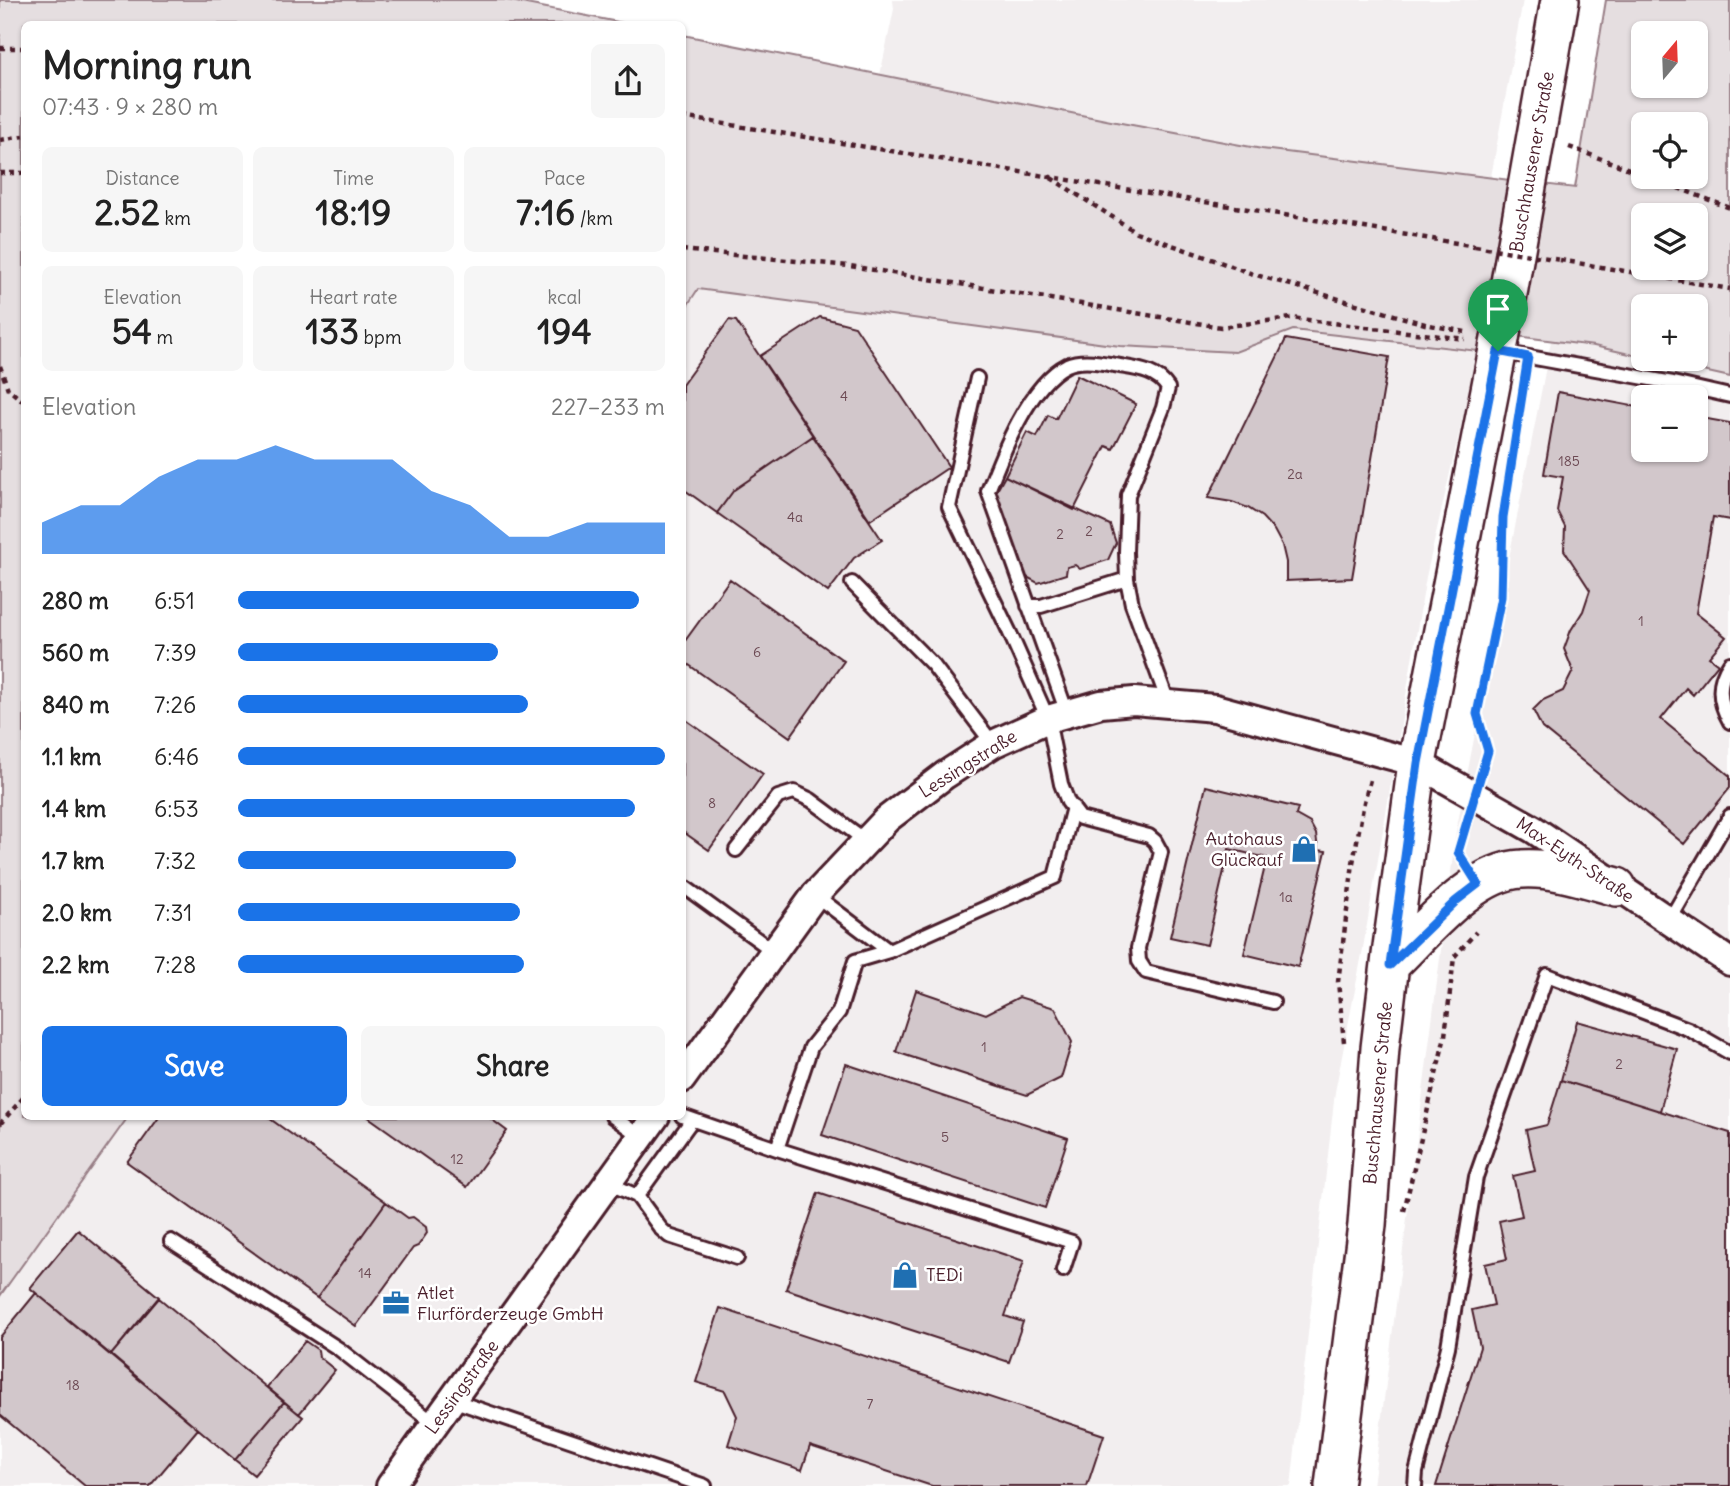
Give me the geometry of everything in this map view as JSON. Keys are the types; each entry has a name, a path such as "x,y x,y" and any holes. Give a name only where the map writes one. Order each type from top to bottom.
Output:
{"main road":[{"name":"Buschhausener Straße","path":"1334,1486 1367,1225 1380,1048 1418,763 1499,344 1560,0"},
{"path":"1390,965 1456,901 1478,884 1499,874 1521,869 1568,874 1617,887"}],"street":[{"name":"Lessingstraße","path":"686,1073 815,895 887,819 944,775 993,744 1058,716 1101,704 1135,701 1215,708 1418,763"},
{"name":"Max-Eyth-Straße","path":"1418,763 1533,830 1730,962"},
{"name":"Lessingstraße","path":"390,1486 648,1127"}],"lane":[{"path":"1499,344 1730,396"},
{"path":"1168,702 1132,604 1127,579 1128,495 1163,408 1168,388 1163,380 1150,372 1097,362 1069,364 1056,373 1033,397 1011,435 988,491 1028,606 1058,716 1061,784 1080,818 1149,836 1155,841 1160,852 1138,948 1139,961 1146,972 1273,1002"},
{"path":"977,378 949,507 1009,631 1058,716"},
{"path":"1028,606 1041,606 1127,579"},
{"path":"852,583 933,664 993,744"},
{"path":"1730,663 1721,683 1721,705 1730,722"},
{"path":"736,850 778,797 794,792 811,800 866,841"},
{"path":"777,1149 811,1047 839,1012 855,961 889,951 1055,877 1073,807"},
{"path":"1669,921 1730,816"},
{"path":"686,888 774,951"},
{"path":"815,895 889,951"},
{"path":"1415,1486 1416,1472 1448,1347 1476,1177 1547,975 1688,1029 1730,1053"},
{"path":"687,1118 1072,1242 1063,1270"},
{"path":"625,1120 648,1127"},
{"path":"637,1196 686,1120"},
{"path":"608,1183 637,1196 661,1229 670,1236 737,1258"},
{"path":"171,1241 339,1349 435,1424"},
{"path":"452,1400 705,1486"}],"path":[{"path":"0,48 21,48"},
{"path":"686,118 1730,289"},
{"path":"0,140 21,136"},
{"path":"1563,159 1566,146 1631,170"},
{"path":"0,173 21,173"},
{"path":"1047,176 1136,232 1253,274 1499,344"},
{"path":"1681,189 1730,208"},
{"path":"686,250 850,266 1221,327 1291,318 1499,344"},
{"path":"1544,263 1546,250"},
{"path":"0,366 8,389 21,400"},
{"path":"1478,884 1458,852 1488,751 1477,714 1501,597 1505,503"},
{"path":"1404,1211 1445,1036 1454,957 1478,929"},
{"path":"0,1124 21,1100"}],"shaded area":[{"path":"0,0 506,0 613,21 21,21 21,1120 126,1120 0,1296"},
{"path":"893,0 1523,0 1491,177 1262,149 880,75 894,9"},
{"path":"1606,0 1730,0 1730,377 1703,371 1708,371 1708,294 1631,294 1631,354 1594,346 1485,332 1478,351 1293,330 1235,352 1120,346 698,289 686,307 686,36 1262,149 1575,188"},
{"path":"698,289 1120,346 1235,352 1293,330 1478,351 1426,577 1362,954 1335,1092 1291,1486 0,1486 0,1296 126,1120 686,1120 686,306"},
{"path":"1551,341 1594,346 1631,354 1631,371 1704,371 1730,377 1730,1486 1373,1486 1456,832"}],"building":[{"path":"820,317 855,326 949,467 870,520 760,356"},
{"path":"729,320 736,321 813,436 734,490 717,513 686,491 686,379"},
{"path":"1286,339 1389,357 1352,578 1286,581 1282,545 1274,530 1262,517 1232,502 1208,498"},
{"path":"1077,375 1136,404 1113,449 1106,446 1074,510 1005,476 1027,432 1037,437 1048,415 1056,419"},
{"path":"1558,392 1631,406 1631,462 1708,462 1708,419 1730,423 1730,520 1713,517 1696,613 1726,637 1709,657 1718,664 1693,695 1686,688 1661,719 1730,776 1730,788 1684,844 1542,728 1533,710 1543,700 1563,691 1573,671 1564,649 1590,590 1564,550 1565,527 1557,511 1563,477 1544,474"},
{"path":"813,436 882,540 854,558 828,592 717,513 734,490"},
{"path":"1005,476 1110,525 1116,543 1108,560 1080,569 1075,565 1067,567 1066,574 1038,583 1023,575 995,494"},
{"path":"730,579 844,661 790,737 686,663 686,640"},
{"path":"686,720 763,774 709,850 686,834"},
{"path":"1206,786 1298,808 1296,815 1310,823 1316,834 1318,850 1326,851 1298,967 1244,954 1267,858 1229,849 1207,945 1170,937"},
{"path":"916,990 986,1014 1019,997 1055,1008 1072,1042 1061,1078 1027,1095 896,1052"},
{"path":"1577,1021 1677,1049 1660,1111 1561,1080"},
{"path":"846,1064 1068,1138 1045,1208 822,1135"},
{"path":"1561,1080 1730,1133 1730,1486 1436,1486 1480,1347 1472,1310 1494,1305 1485,1264 1507,1259 1499,1221 1522,1216 1513,1176 1535,1171 1526,1130 1547,1125"},
{"path":"157,1120 272,1120 386,1202 317,1298 127,1162"},
{"path":"373,1120 492,1120 507,1131 467,1187"},
{"name":"TEDi","path":"818,1193 1024,1261 1005,1316 1023,1322 1009,1362 786,1289"},
{"path":"386,1202 408,1218 413,1217 426,1227 427,1233 356,1326 317,1298"},
{"path":"78,1230 159,1297 111,1355 30,1288"},
{"path":"36,1293 198,1429 150,1486 85,1486 0,1415 0,1337"},
{"path":"159,1298 284,1402 235,1460 111,1355"},
{"path":"720,1308 1104,1435 1087,1486 932,1486 810,1446 802,1470 728,1445 737,1416 725,1391 696,1382"},
{"path":"305,1341 318,1350 319,1357 335,1370 299,1414 267,1387"},
{"path":"284,1402 303,1417 254,1475 235,1460"}],"place":[{"name":"Autohaus Glückauf","path":"1304,849"},
{"name":"TEDi","path":"905,1275"},
{"name":"Atlet Flurförderzeuge GmbH","path":"396,1303"}],"route":[{"path":"1498,351 1528,357 1503,517 1501,597 1477,714 1488,751 1458,852 1478,884 1456,901 1390,965 1418,763 1498,351"}]}
